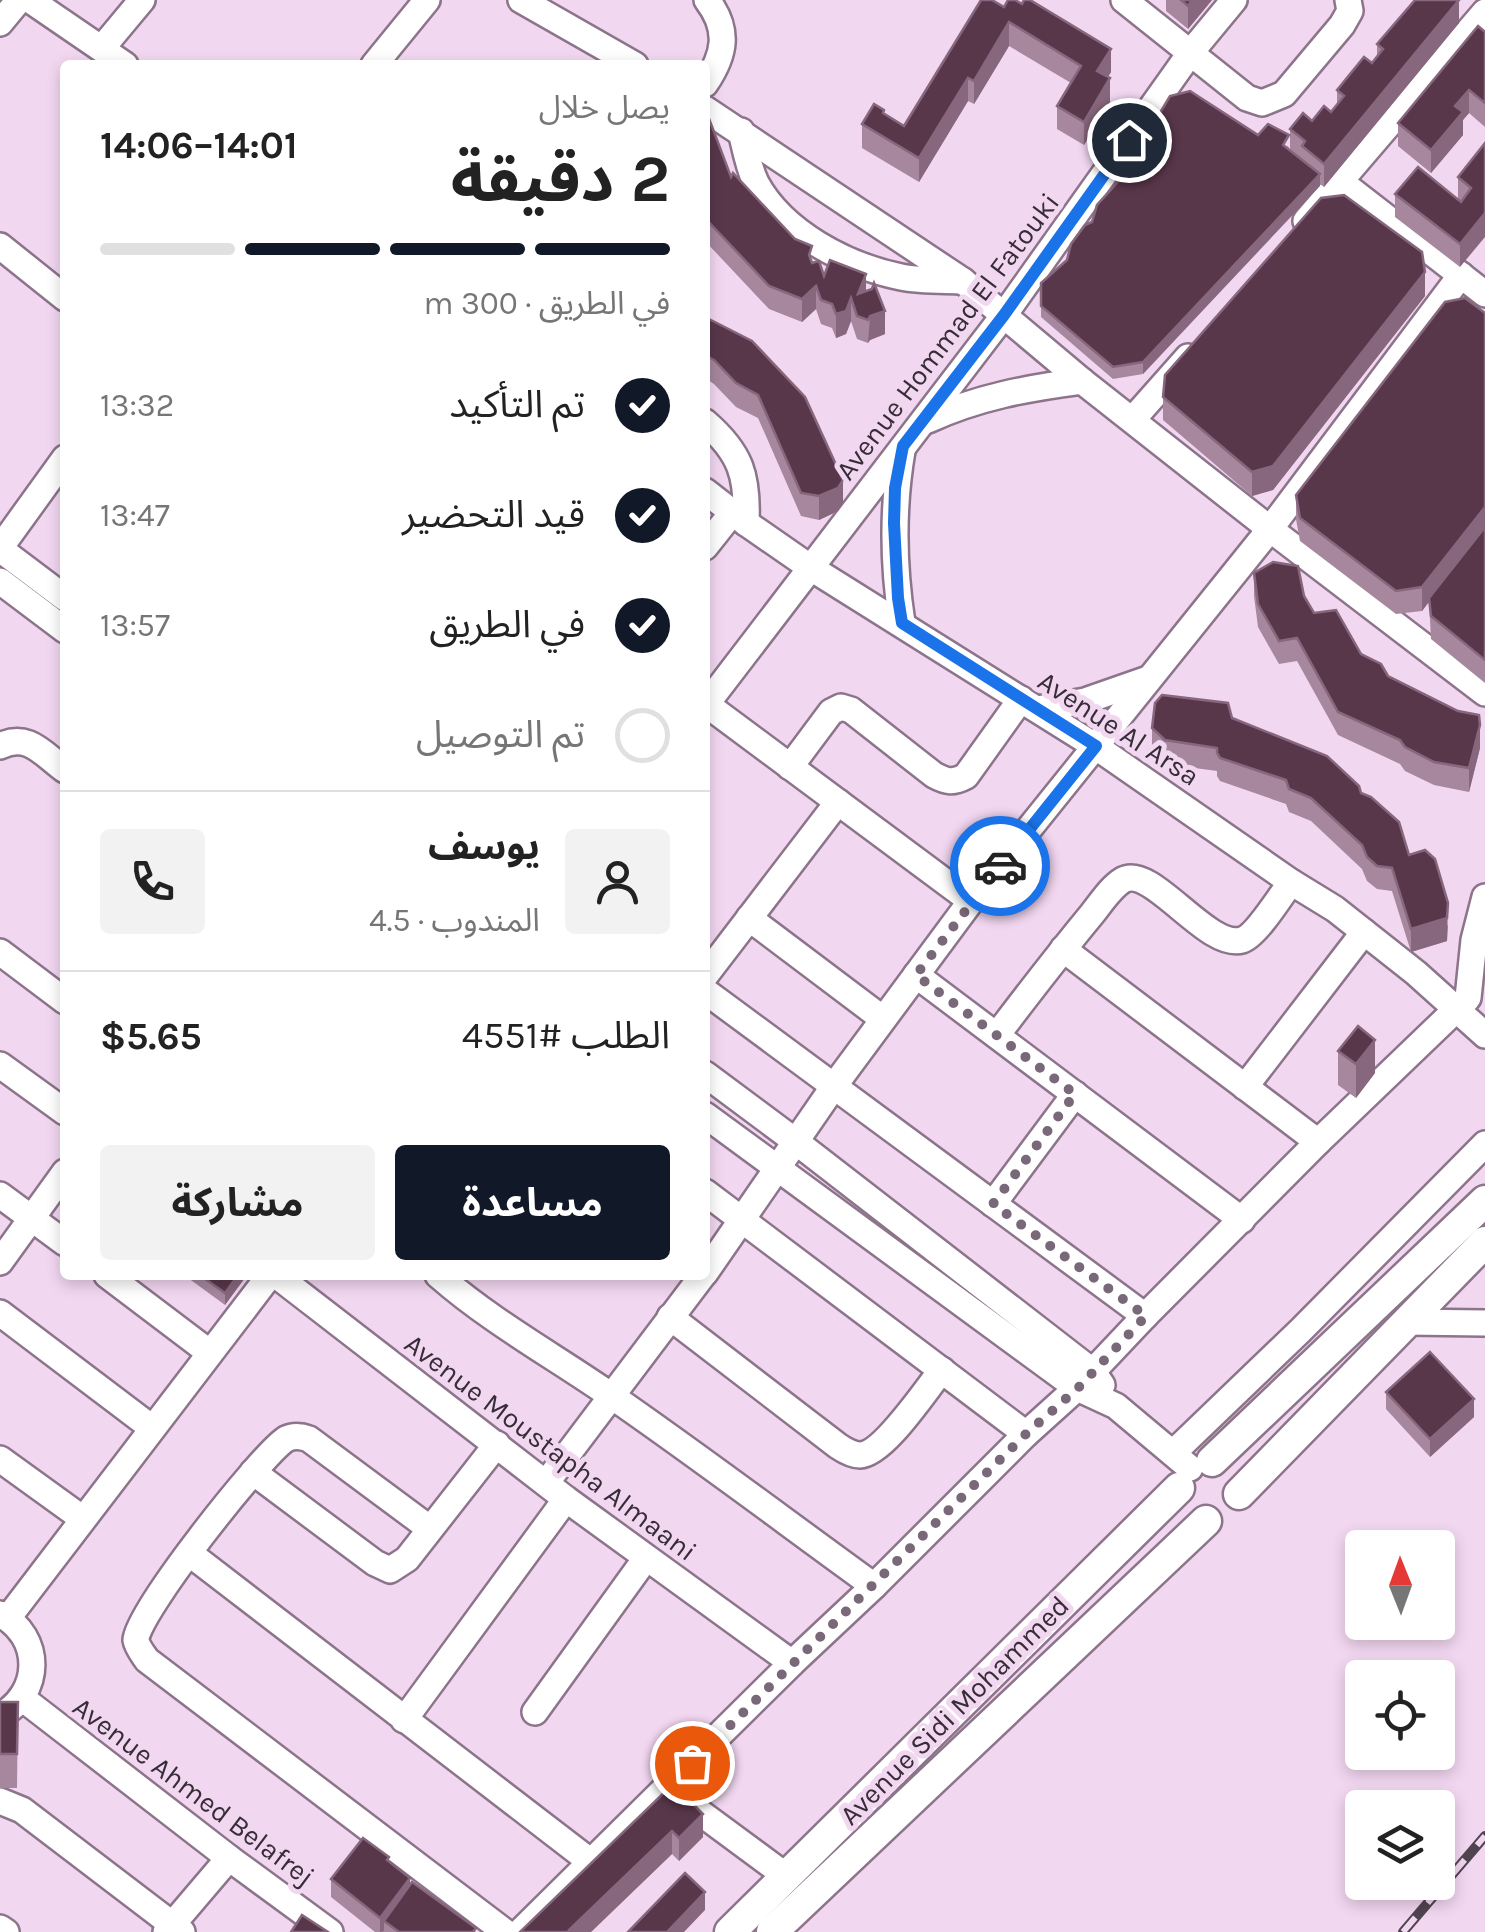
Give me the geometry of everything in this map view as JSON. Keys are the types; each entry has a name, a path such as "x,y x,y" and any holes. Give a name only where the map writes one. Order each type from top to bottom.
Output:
{"main road":[{"name":"Avenue Sidi Mohammed","path":"730,1932 1188,1467 1485,1201"},
{"path":"1239,1494 1236,1478 1226,1466 1188,1467 1181,1503 1191,1515 1206,1521 1221,1518 1234,1508 1239,1494 1485,1242"},
{"name":"Avenue Sidi Mohammed","path":"772,1932 1206,1521"}],"street":[{"path":"0,24 18,0"},
{"path":"30,0 118,60"},
{"path":"102,48 142,0"},
{"path":"378,60 427,0"},
{"path":"521,0 623,60"},
{"path":"707,0 721,24 722,54 710,77"},
{"path":"1124,0 1246,98 1262,103 1284,94 1342,25 1350,11 1348,0"},
{"name":"Avenue Hommad El Fatouki","path":"710,700 1004,315 1192,52 1234,0"},
{"path":"1289,241 1485,10 1477,0"},
{"path":"710,111 963,281 1082,381 1485,693"},
{"path":"741,131 753,175 764,196 808,236 865,267 902,277 963,281"},
{"path":"1341,182 1485,294"},
{"path":"0,246 60,294"},
{"path":"710,1266 834,1086 972,901 1270,529 1460,275"},
{"path":"1133,419 1198,345"},
{"path":"921,422 987,397 1082,381"},
{"path":"710,427 738,458 747,487 739,518 710,543"},
{"path":"902,623 894,523 895,488 903,446"},
{"path":"60,466 0,549 60,594"},
{"name":"Avenue Al Arsa","path":"710,495 811,568 1096,746 1335,909 1485,1035"},
{"path":"0,582 60,626"},
{"path":"790,767 831,712 841,707 851,710 934,775 955,782 966,776 1029,704 1086,700 1150,678"},
{"path":"710,708 972,901"},
{"path":"0,746 26,741 60,766"},
{"path":"710,970 838,802"},
{"path":"997,1035 1123,880 1145,881 1210,931 1232,940 1247,938 1292,882"},
{"path":"520,1932 1085,1380 1318,1142 1458,1009 1468,998 1474,940 1485,896"},
{"path":"750,918 883,1019"},
{"path":"1245,1087 1364,932"},
{"path":"1064,948 1318,1142"},
{"path":"0,952 60,997"},
{"path":"916,975 1242,1220"},
{"path":"710,995 1146,1316"},
{"path":"0,1065 60,1108"},
{"path":"710,1078 795,1141 1188,1467 1301,1330 1485,1144"},
{"path":"993,1204 1075,1094"},
{"path":"710,1119 1085,1380"},
{"path":"0,1262 60,1178"},
{"path":"0,1195 60,1239"},
{"path":"710,1196 1026,1434"},
{"path":"114,1280 210,1353"},
{"path":"0,1716 22,1698 32,1670 30,1650 22,1632 4,1616 269,1280"},
{"name":"Avenue Moustapha Almaani","path":"280,1280 556,1491 792,1663"},
{"path":"444,1280 514,1334 612,1396 874,1586"},
{"path":"404,1720 556,1491 612,1396 699,1280"},
{"path":"0,1313 152,1428"},
{"path":"670,1317 838,1446 862,1455 877,1448 892,1433 942,1370"},
{"path":"1405,1322 1485,1324"},
{"path":"429,1528 309,1439 286,1439 253,1472 189,1553 143,1620 136,1642 147,1660 505,1932"},
{"path":"253,1472 382,1568 390,1570 407,1560 497,1444"},
{"path":"0,1493 7,1465 83,1520"},
{"path":"189,1553 590,1862"},
{"path":"535,1712 646,1558"},
{"name":"Avenue Ahmed Belafrej","path":"22,1698 330,1932"},
{"path":"667,1788 786,1876"},
{"path":"0,1801 22,1810 173,1929 228,1858"}],"building":[{"path":"981,0 992,0 1004,7 1008,0 1022,4 1030,0 1111,49 1097,71 1110,78 1084,122 1057,106 1081,66 1009,22 974,81 968,78 919,158 862,124 874,104 904,126"},
{"path":"1415,0 1459,0 1324,164 1302,146 1305,141 1290,129 1303,113 1312,121 1324,106 1331,112 1344,96 1337,90 1364,57 1372,63 1383,49 1377,44"},
{"path":"1478,26 1485,32 1485,103 1469,90 1455,106 1463,112 1431,150 1398,123"},
{"path":"1190,91 1258,135 1268,124 1289,135 1283,145 1320,174 1143,362 1113,367 1041,306 1041,283 1067,260 1071,244 1092,222 1097,205 1125,174 1130,165 1126,159 1138,143 1144,147 1159,128 1155,121 1170,96"},
{"path":"710,121 731,177 733,173 795,239 812,246 812,263 819,261 824,276 830,260 866,274 858,294 872,289 874,283 885,311 868,320 857,316 851,298 846,311 836,314 832,304 821,300 816,286 802,299 769,286 710,223"},
{"path":"1485,143 1485,213 1460,244 1395,194 1418,167 1461,202 1471,188 1458,177"},
{"path":"1344,195 1422,252 1425,272 1273,466 1252,472 1163,397 1165,375 1321,198"},
{"path":"1465,298 1485,313 1485,507 1422,587 1396,591 1300,518 1296,495 1445,302"},
{"path":"710,320 752,341 805,397 843,480 838,488 819,496 801,493 758,395 736,383 710,358"},
{"path":"1485,527 1485,660 1431,616 1429,598"},
{"path":"1273,562 1298,566 1304,596 1314,613 1336,610 1361,654 1381,664 1388,676 1458,711 1479,715 1469,768 1434,762 1405,747 1400,740 1338,712 1297,638 1279,641 1258,604 1254,573"},
{"path":"1162,695 1228,703 1232,718 1327,756 1359,786 1361,793 1399,822 1409,855 1425,850 1435,859 1448,903 1447,918 1411,929 1392,868 1377,866 1362,845 1311,798 1289,789 1286,780 1220,758 1217,748 1165,740 1152,728 1155,703"},
{"path":"1358,1026 1375,1040 1356,1064 1338,1051"},
{"path":"207,1280 234,1280 225,1293"},
{"path":"1430,1352 1474,1399 1430,1439 1386,1392"},
{"path":"0,1702 18,1702 17,1754 0,1754"},
{"path":"673,1784 703,1814 679,1838 672,1831 571,1932 520,1932"},
{"path":"363,1838 410,1878 380,1918 331,1879"},
{"path":"685,1873 705,1892 667,1932 628,1932"},
{"path":"412,1882 476,1928 473,1932 399,1932 384,1921"},
{"path":"302,1915 328,1932 291,1932"}],"railway":[{"path":"1403,1932 1485,1836"}],"way so far":[{"path":"692,1763 1026,1434 1078,1388 1146,1316 993,1204 1075,1094 916,975 1000,866"}],"route":[{"path":"1000,866 1096,746 902,623 895,488 903,446 1004,315 1129,140"}]}
